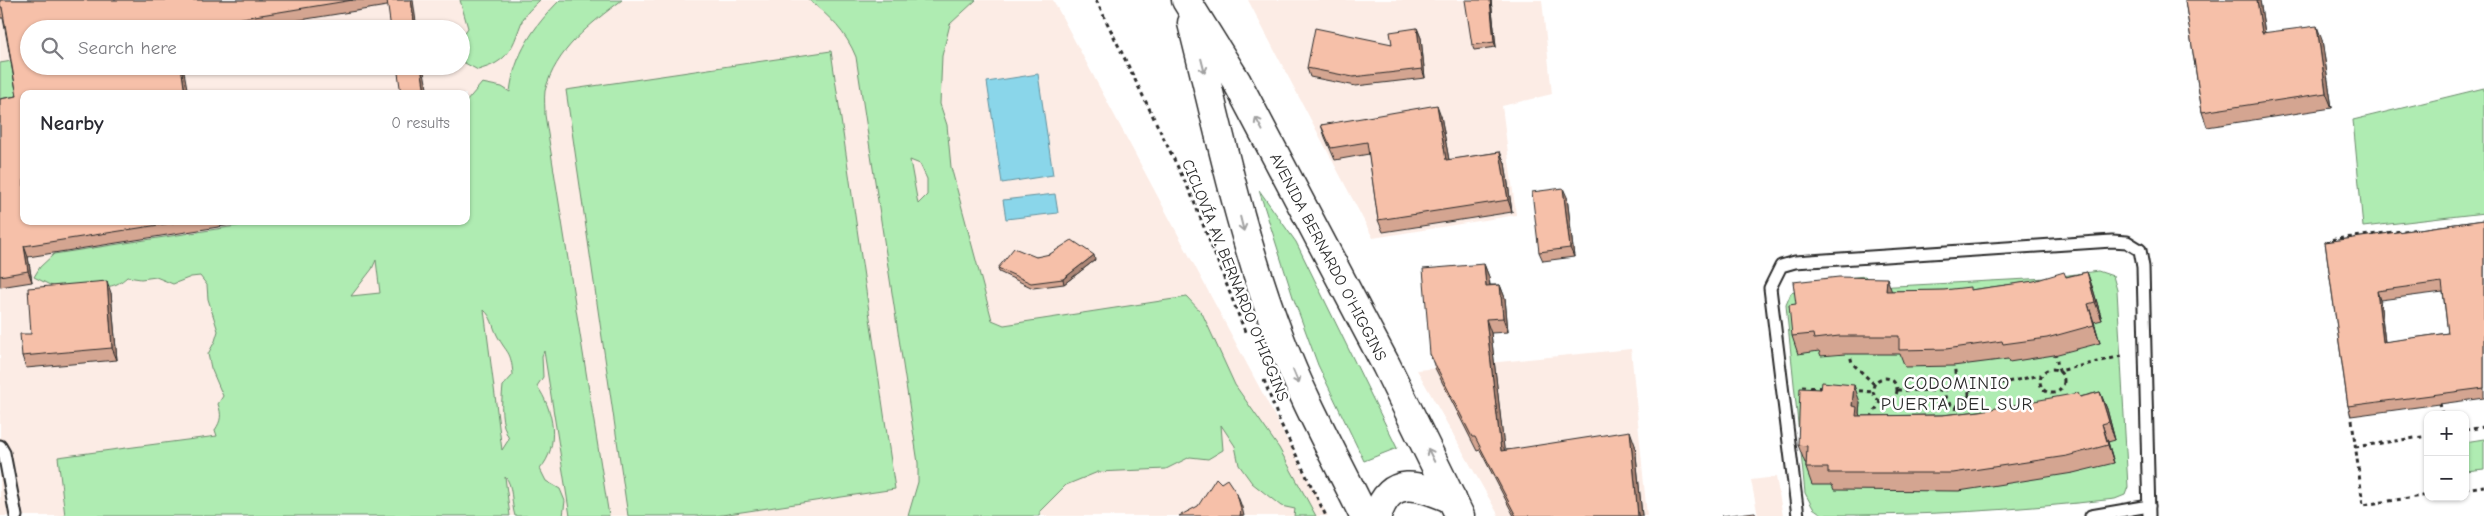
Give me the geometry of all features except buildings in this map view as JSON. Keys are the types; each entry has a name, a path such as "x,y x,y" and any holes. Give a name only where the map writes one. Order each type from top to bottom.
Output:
{"main road":[{"name":"AVENIDA BERNARDO O'HIGGINS","path":"1186,1 1237,82 1386,365 1456,507"},
{"name":"AVENIDA BERNARDO O'HIGGINS","path":"1186,1 1246,240 1263,292 1301,389 1364,516"},
{"path":"1377,516 1386,497 1391,492 1404,486 1427,488 1456,507"}],"lane":[{"path":"1798,516 1770,288 1781,266 1794,262 2112,241 2127,242 2140,250 2143,267 2149,511 2091,516"},
{"path":"0,446 4,454 16,516"}],"path":[{"name":"CICLOVÍA AV. BERNARDO O'HIGGINS","path":"1096,0 1192,194 1248,338"},
{"path":"2329,250 2328,240 2425,228"},
{"path":"1849,348 1852,363 1874,384"},
{"path":"2055,348 2059,371 2064,378 2064,386 2055,394"},
{"path":"1969,390 2041,375 2051,369 2059,371 2122,356"},
{"path":"1954,359 1956,381"},
{"name":"CICLOVÍA AV. BERNARDO O'HIGGINS","path":"1262,375 1279,420 1326,516"},
{"path":"2041,375 2040,383 2043,390 2055,394"},
{"path":"1888,378 1895,383 1897,390 1892,401 1880,402 1873,392 1874,384 1880,379 1888,378"},
{"path":"1956,381 1964,383 1969,390 1967,402 1956,406 1946,399 1945,391 1949,384 1956,381"},
{"path":"1794,385 1833,388"},
{"path":"1843,389 1873,392"},
{"path":"1897,390 1945,391"},
{"path":"2055,394 2056,403"},
{"path":"1867,426 1880,402"},
{"path":"2440,403 2441,411"},
{"path":"1956,406 1957,422"},
{"path":"2350,408 2363,505 2424,496"},
{"path":"2469,429 2484,427"},
{"path":"2355,447 2424,437"},
{"path":"2469,488 2484,486"}],"shaded area":[{"path":"0,0 1053,0 1328,516 0,516"},
{"path":"1248,0 1542,0 1552,94 1502,106 1516,215 1373,238"},
{"path":"1631,349 1647,516 1499,516 1417,370"},
{"path":"1776,477 1783,516 1758,516 1751,480"}],"green space":[{"path":"460,0 540,0 522,20 512,46 506,55 494,64 478,70 470,66 470,20 466,20"},
{"path":"560,0 622,0 586,29 565,51 550,77 545,91 545,115 609,516 570,516 544,351 542,356 543,377 537,386 551,417 552,439 546,460 540,469 546,481 560,489 565,501 563,516 515,516 511,489 505,477 510,516 65,516 58,457 217,436 215,430 220,421 218,404 223,396 211,368 208,354 218,331 208,299 207,285 200,276 191,277 173,284 156,277 141,279 127,277 109,286 100,286 90,282 85,288 54,287 34,277 40,267 54,254 243,225 470,225 470,97 482,83 502,87 510,92 512,78 521,53 542,20","holes":["376,260 380,293 351,296 372,269","484,310 489,315 497,335 508,353 513,375 503,386 502,413 509,439 502,450"]},
{"path":"809,0 976,0 950,24 942,56 940,104 947,125 951,167 992,320 1004,325 1187,297 1202,313 1235,385 1279,448 1316,516 1294,516 1295,509 1281,506 1252,483 1239,465 1235,446 1221,425 1223,450 1208,459 1190,457 1166,469 1098,472 1066,485 1040,511 1040,516 908,516 918,482 918,463 856,57 842,32","holes":["910,160 920,164 927,179 927,195 918,204"]},
{"path":"831,51 895,489 715,516 628,516 566,90"},
{"path":"12,61 20,121 0,124 0,63"},
{"path":"2484,88 2484,213 2363,227 2353,120"},
{"path":"1259,190 1296,242 1397,448 1364,461 1318,365 1293,297"},
{"path":"2098,271 2113,276 2117,290 2128,487 2125,495 2115,499 2079,503 1933,513 1823,515 1813,508 1805,493 1786,305 1791,293 1835,279 1865,276 1876,287 2047,278"},
{"path":"2484,439 2484,469 2469,471 2469,441"}],"water":[{"path":"1038,74 1053,175 1002,183 987,82"},
{"path":"1055,194 1058,213 1006,219 1003,200"}],"district":[{"name":"CODOMINIO PUERTA DEL SUR","path":"1957,393"}]}
